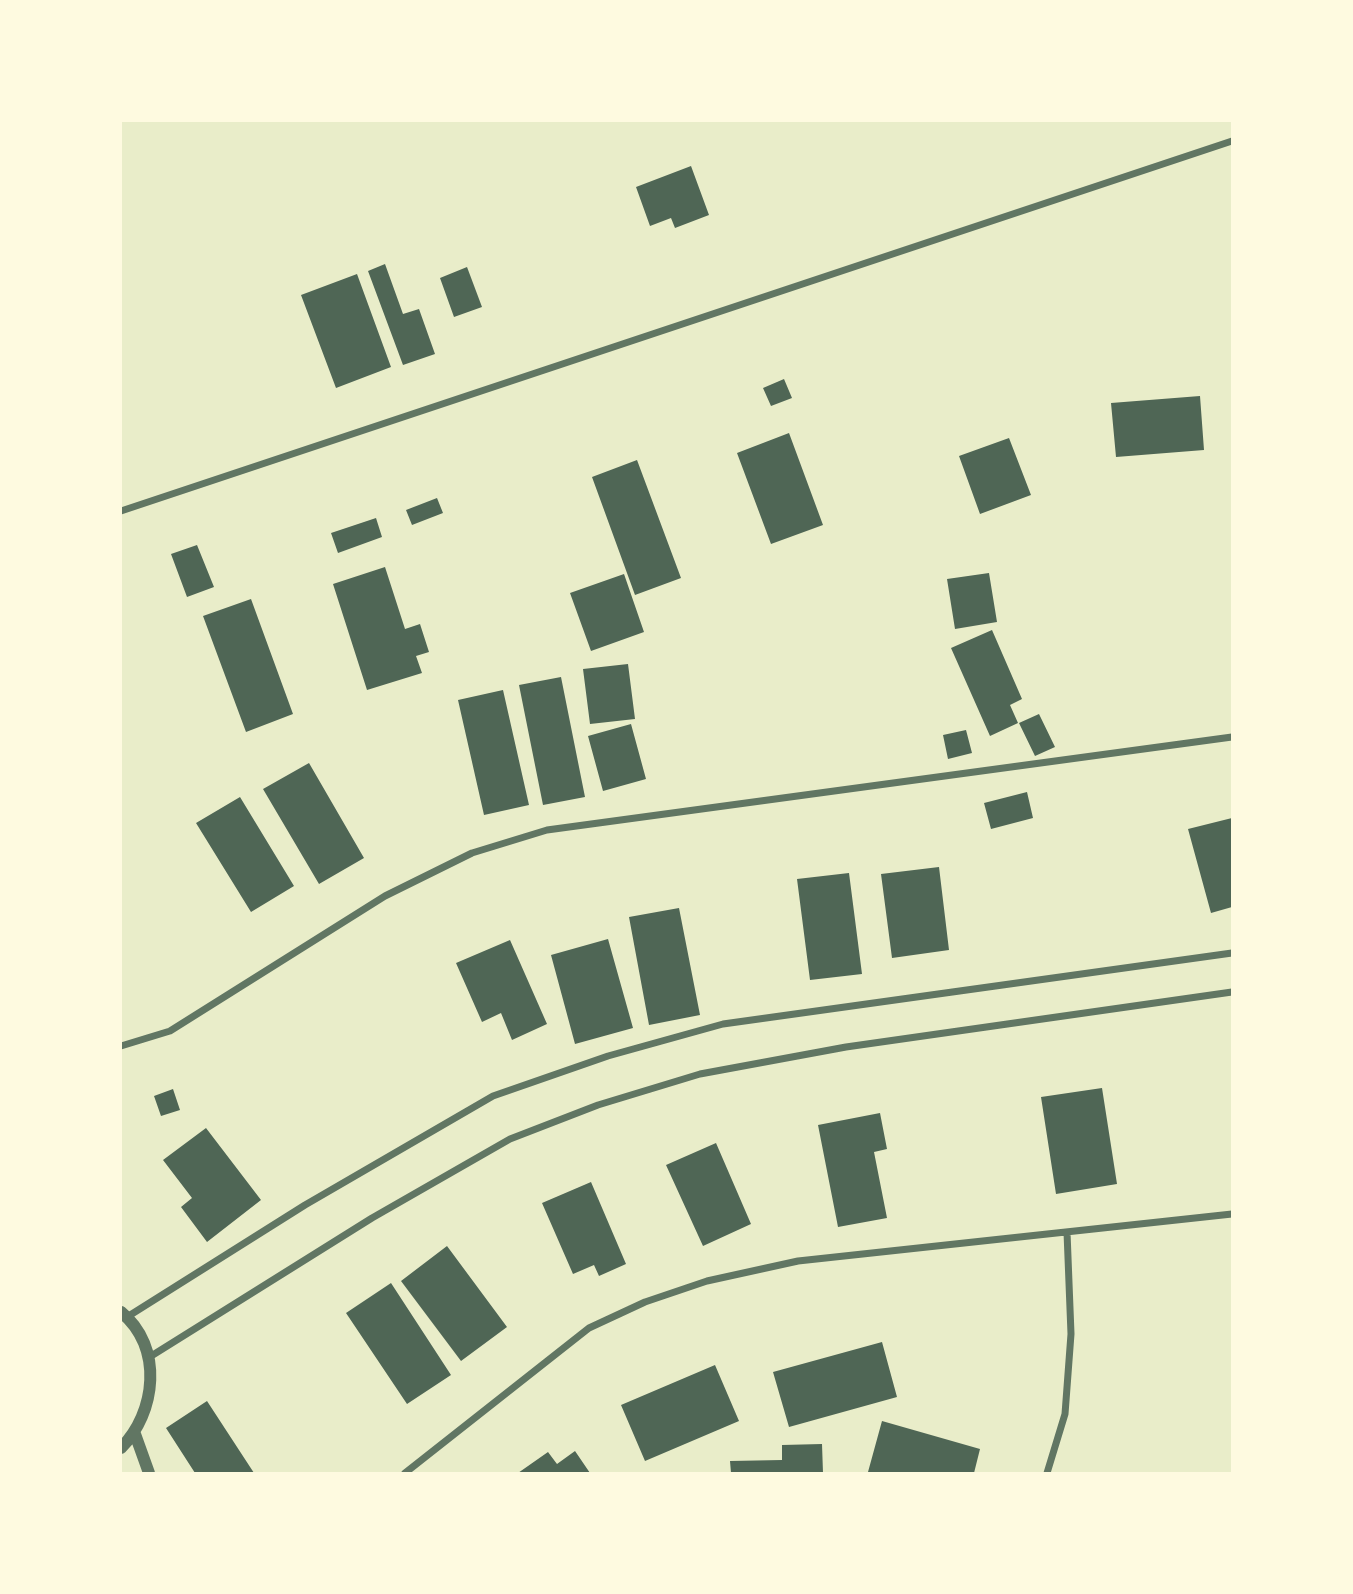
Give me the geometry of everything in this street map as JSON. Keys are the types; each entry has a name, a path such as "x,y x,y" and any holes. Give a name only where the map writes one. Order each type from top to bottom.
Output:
{"street":[{"path":"121,511 1232,141"},
{"path":"121,1046 170,1031 385,896 472,853 547,830 1232,737"},
{"path":"121,1448 135,1434 148,1405 151,1373 143,1342 124,1315 305,1205 493,1096 608,1056 723,1024 1232,953"},
{"path":"148,1358 372,1218 509,1139 598,1105 700,1074 846,1047 1232,992"},
{"path":"411,1472 589,1328 645,1301 706,1281 798,1261 1232,1214"},
{"path":"1047,1473 1065,1414 1071,1334 1067,1232"},
{"path":"135,1434 149,1473"}],"building":[{"path":"691,166 709,215 675,228 671,218 650,226 636,187"},
{"path":"385,264 403,314 419,309 435,354 403,365 368,271"},
{"path":"467,267 482,307 454,317 440,278"},
{"path":"357,274 391,367 336,388 301,295"},
{"path":"784,379 792,398 771,406 763,388"},
{"path":"1200,396 1204,450 1116,457 1111,403"},
{"path":"789,433 823,525 771,544 737,453"},
{"path":"1009,438 1031,495 980,514 959,456"},
{"path":"637,460 681,578 635,595 592,477"},
{"path":"437,498 443,513 412,525 406,510"},
{"path":"376,518 382,537 338,553 331,533"},
{"path":"197,545 214,587 187,597 171,554"},
{"path":"385,567 405,629 420,624 429,652 416,656 422,673 367,690 333,584"},
{"path":"989,573 997,622 955,629 947,579"},
{"path":"624,574 644,632 591,651 570,593"},
{"path":"251,599 293,714 246,732 203,616"},
{"path":"992,630 1022,699 1010,705 1018,723 990,736 951,648"},
{"path":"628,664 635,719 590,724 583,669"},
{"path":"561,677 585,797 543,805 519,685"},
{"path":"503,690 529,805 484,815 458,700"},
{"path":"1039,714 1055,747 1035,756 1019,723"},
{"path":"631,724 646,779 603,791 588,736"},
{"path":"966,730 972,753 948,759 943,735"},
{"path":"309,763 364,858 319,884 263,789"},
{"path":"1027,792 1033,818 991,829 984,803"},
{"path":"240,797 294,886 251,912 196,823"},
{"path":"1232,818 1232,907 1211,913 1188,829"},
{"path":"939,867 949,950 892,958 881,874"},
{"path":"849,873 862,974 810,980 797,879"},
{"path":"679,908 700,1015 649,1025 629,917"},
{"path":"608,939 633,1028 575,1044 551,955"},
{"path":"510,940 547,1024 512,1040 501,1013 482,1022 456,963"},
{"path":"1102,1088 1117,1184 1056,1194 1041,1097"},
{"path":"173,1089 180,1110 161,1116 154,1096"},
{"path":"880,1113 887,1149 874,1152 887,1218 838,1227 818,1125"},
{"path":"206,1128 261,1200 207,1242 181,1207 192,1198 163,1160"},
{"path":"716,1143 751,1224 703,1246 666,1165"},
{"path":"591,1182 626,1264 599,1276 594,1265 573,1274 542,1203"},
{"path":"447,1246 507,1327 461,1361 401,1281"},
{"path":"391,1283 451,1375 407,1404 346,1313"},
{"path":"882,1342 897,1397 789,1427 773,1372"},
{"path":"715,1365 739,1421 645,1461 621,1405"},
{"path":"207,1401 254,1473 195,1473 166,1428"},
{"path":"882,1421 980,1449 974,1473 868,1472"},
{"path":"822,1444 823,1473 731,1473 730,1461 782,1460 782,1445"},
{"path":"575,1451 590,1473 518,1473 548,1452 557,1464"}]}
